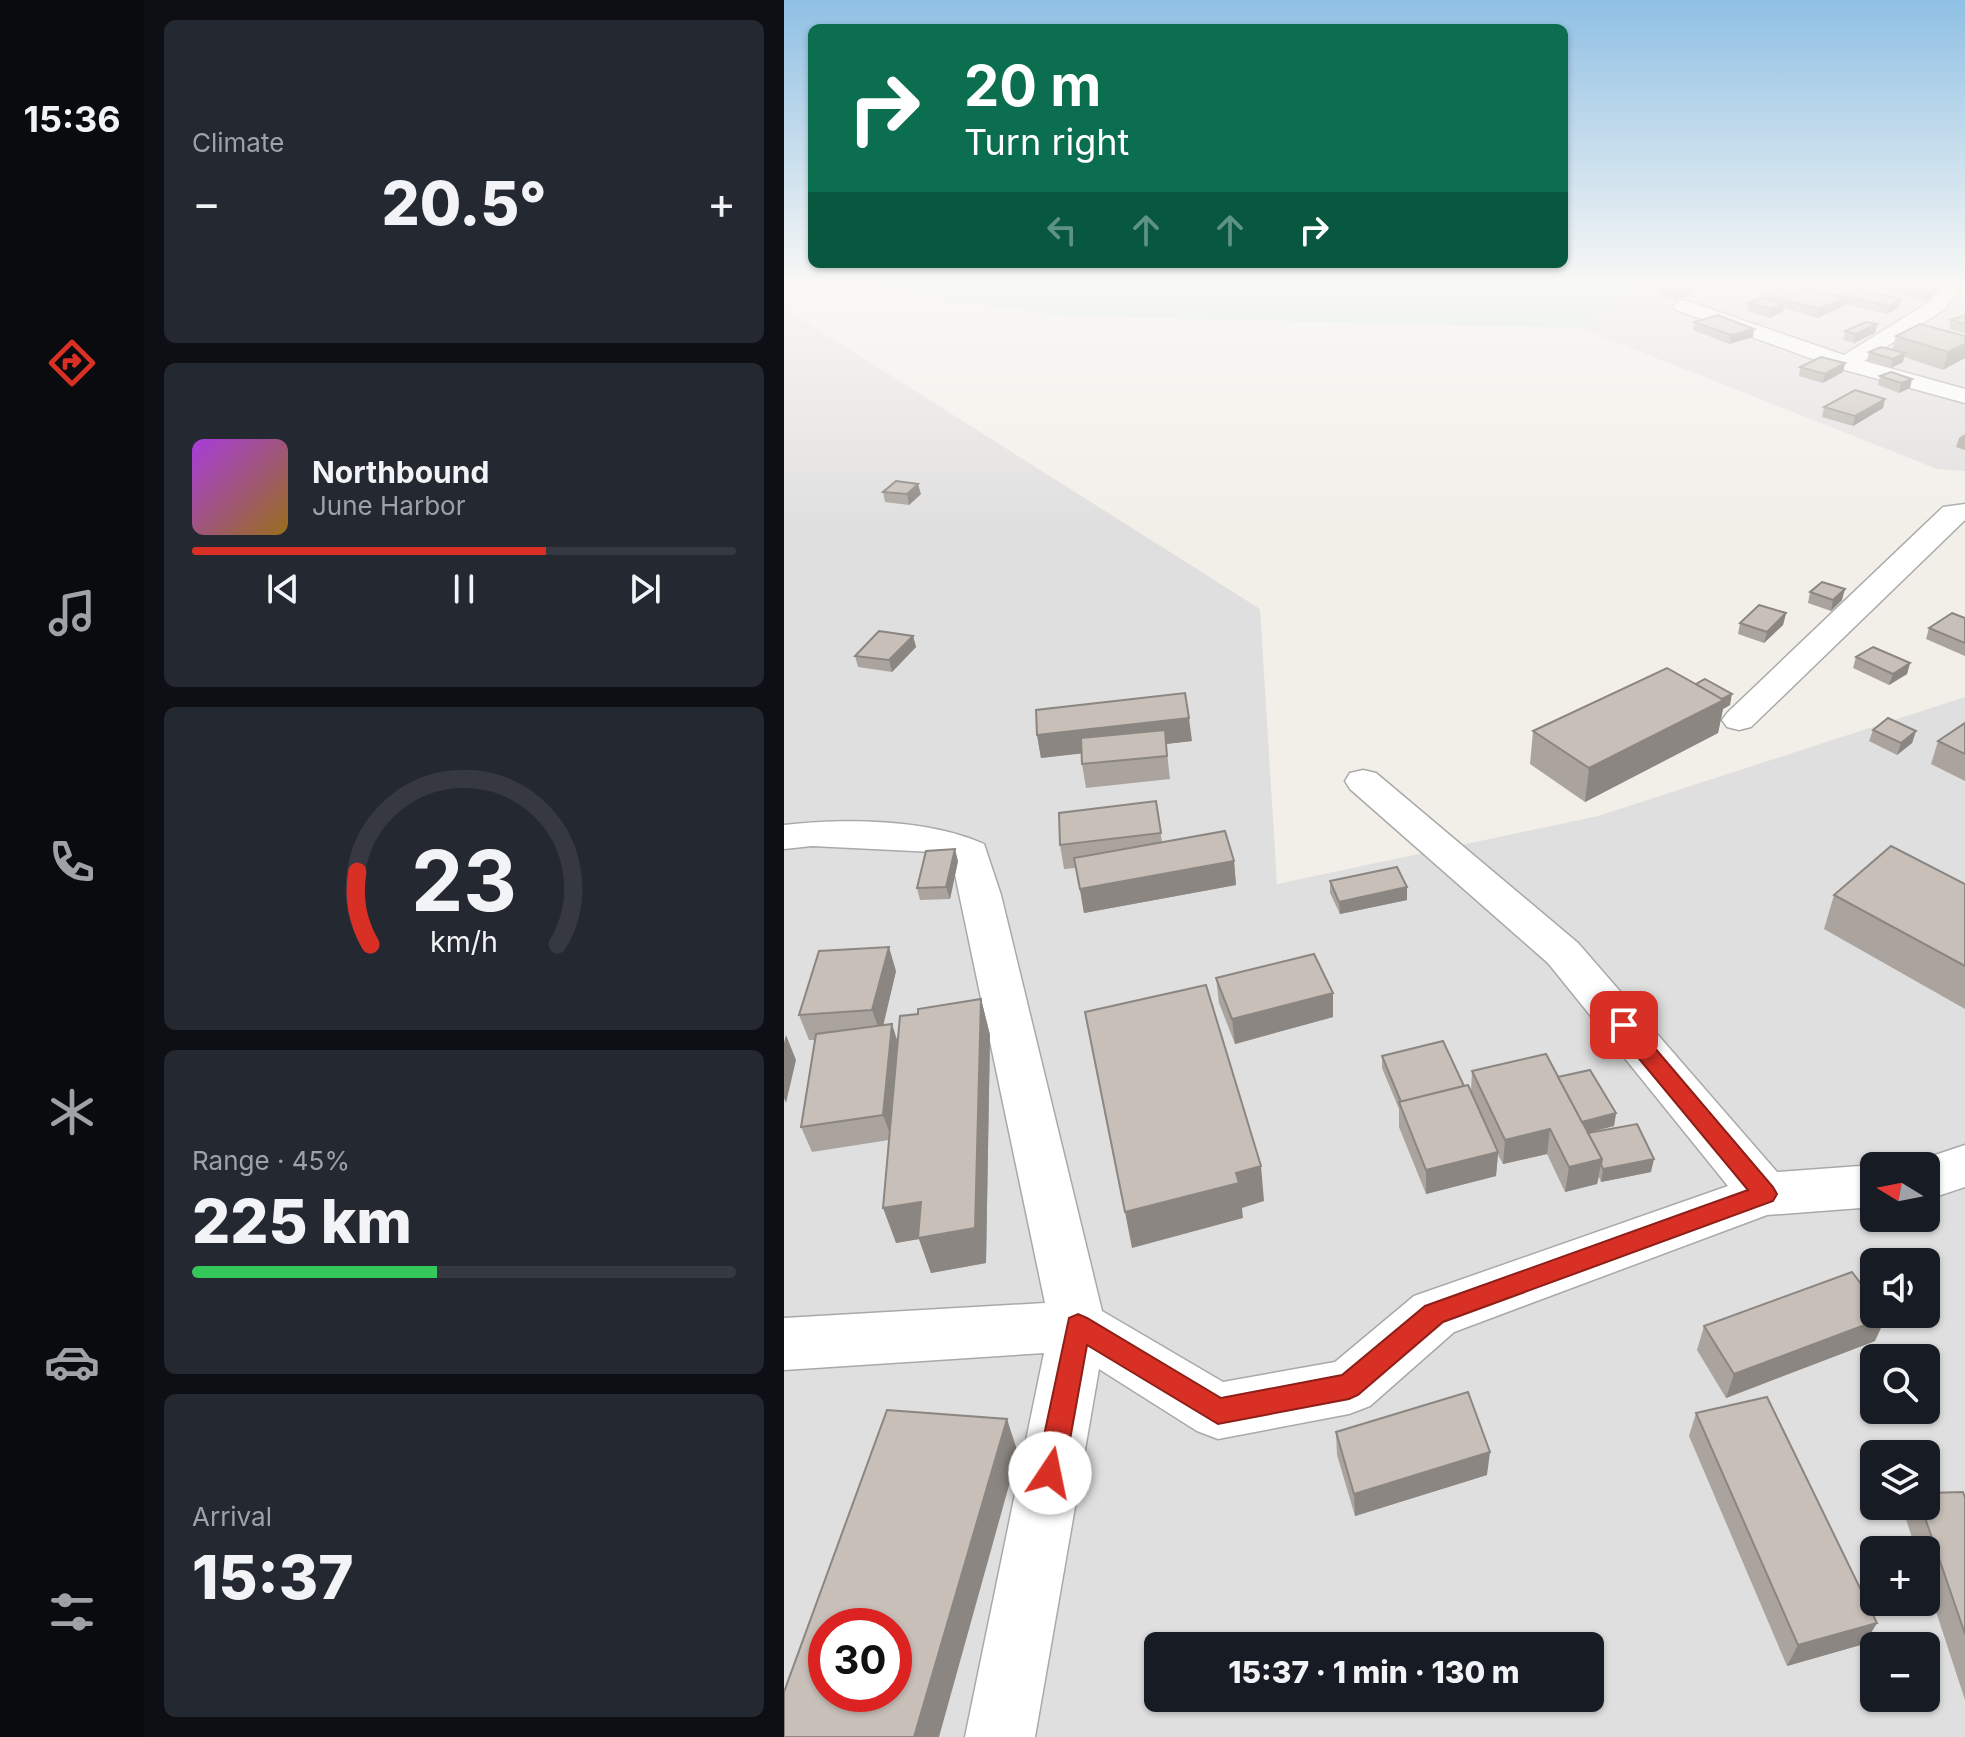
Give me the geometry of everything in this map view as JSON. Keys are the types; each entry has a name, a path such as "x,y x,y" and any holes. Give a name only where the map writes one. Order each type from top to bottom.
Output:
{"street":[{"path":"1857,366 1965,396"},
{"path":"1739,720 1953,513 1965,512"},
{"path":"1363,781 1563,953 1765,1194"},
{"path":"784,837 812,834 941,840 970,853 1078,1326 1000,1737"},
{"path":"1940,1174 1965,1166"},
{"path":"784,1344 1078,1326 1218,1411 1349,1387 1434,1314 1765,1194 1860,1187"}],"shaded area":[{"path":"784,366 876,366 1260,609 1277,884 1598,816 1965,697 1965,1737 784,1737"},
{"path":"1677,366 1965,366 1965,471 1937,469"}],"building":[{"path":"1802,366 1839,366 1825,374"},
{"path":"1891,372 1912,379 1901,383 1880,376"},
{"path":"1855,390 1885,399 1855,416 1824,407"},
{"path":"896,481 918,484 907,494 883,492"},
{"path":"1822,582 1845,589 1833,600 1810,592"},
{"path":"1759,605 1786,613 1767,632 1740,623"},
{"path":"1952,613 1965,618 1965,643 1929,628"},
{"path":"879,631 913,636 889,660 855,656"},
{"path":"1873,647 1910,663 1893,674 1856,657"},
{"path":"1667,668 1724,700 1589,768 1533,731"},
{"path":"1705,679 1732,694 1722,699 1696,684"},
{"path":"1185,693 1189,718 1037,735 1036,710"},
{"path":"1888,718 1916,731 1901,743 1873,730"},
{"path":"1965,723 1965,754 1938,741"},
{"path":"1165,730 1167,756 1082,764 1081,738"},
{"path":"1156,801 1161,833 1060,845 1059,813"},
{"path":"1225,831 1234,861 1080,889 1074,858"},
{"path":"1891,846 1965,884 1965,966 1834,895"},
{"path":"955,849 946,887 917,888 926,851"},
{"path":"1397,867 1407,887 1339,902 1330,881"},
{"path":"889,947 872,1010 799,1015 819,951"},
{"path":"1314,954 1333,993 1232,1019 1216,978"},
{"path":"1206,985 1261,1166 1236,1173 1239,1183 1125,1212 1085,1012"},
{"path":"981,999 975,1228 918,1238 921,1202 883,1208 900,1016 918,1014 918,1009"},
{"path":"892,1024 883,1115 801,1127 816,1034"},
{"path":"1443,1041 1464,1086 1401,1102 1382,1056"},
{"path":"1546,1054 1602,1159 1569,1167 1550,1129 1505,1140 1472,1071"},
{"path":"1590,1070 1616,1113 1582,1122 1558,1077"},
{"path":"1468,1085 1498,1152 1426,1170 1399,1102"},
{"path":"1637,1124 1654,1159 1603,1169 1602,1159 1588,1133"},
{"path":"1852,1272 1860,1283 1860,1327 1734,1374 1704,1326"},
{"path":"1468,1392 1490,1452 1354,1494 1336,1432"},
{"path":"1767,1397 1860,1588 1860,1616 1874,1616 1877,1623 1798,1645 1696,1413"},
{"path":"887,1410 1007,1419 914,1737 784,1737 784,1692 808,1626 808,1712 912,1712 912,1608 815,1608"},
{"path":"1963,1492 1965,1498 1965,1634 1940,1561 1940,1536 1931,1536 1926,1520 1940,1520 1940,1493"}],"route":[{"path":"1050,1473 1078,1326 1218,1411 1323,1392 1349,1387 1434,1314 1765,1194 1624,1025"}]}
